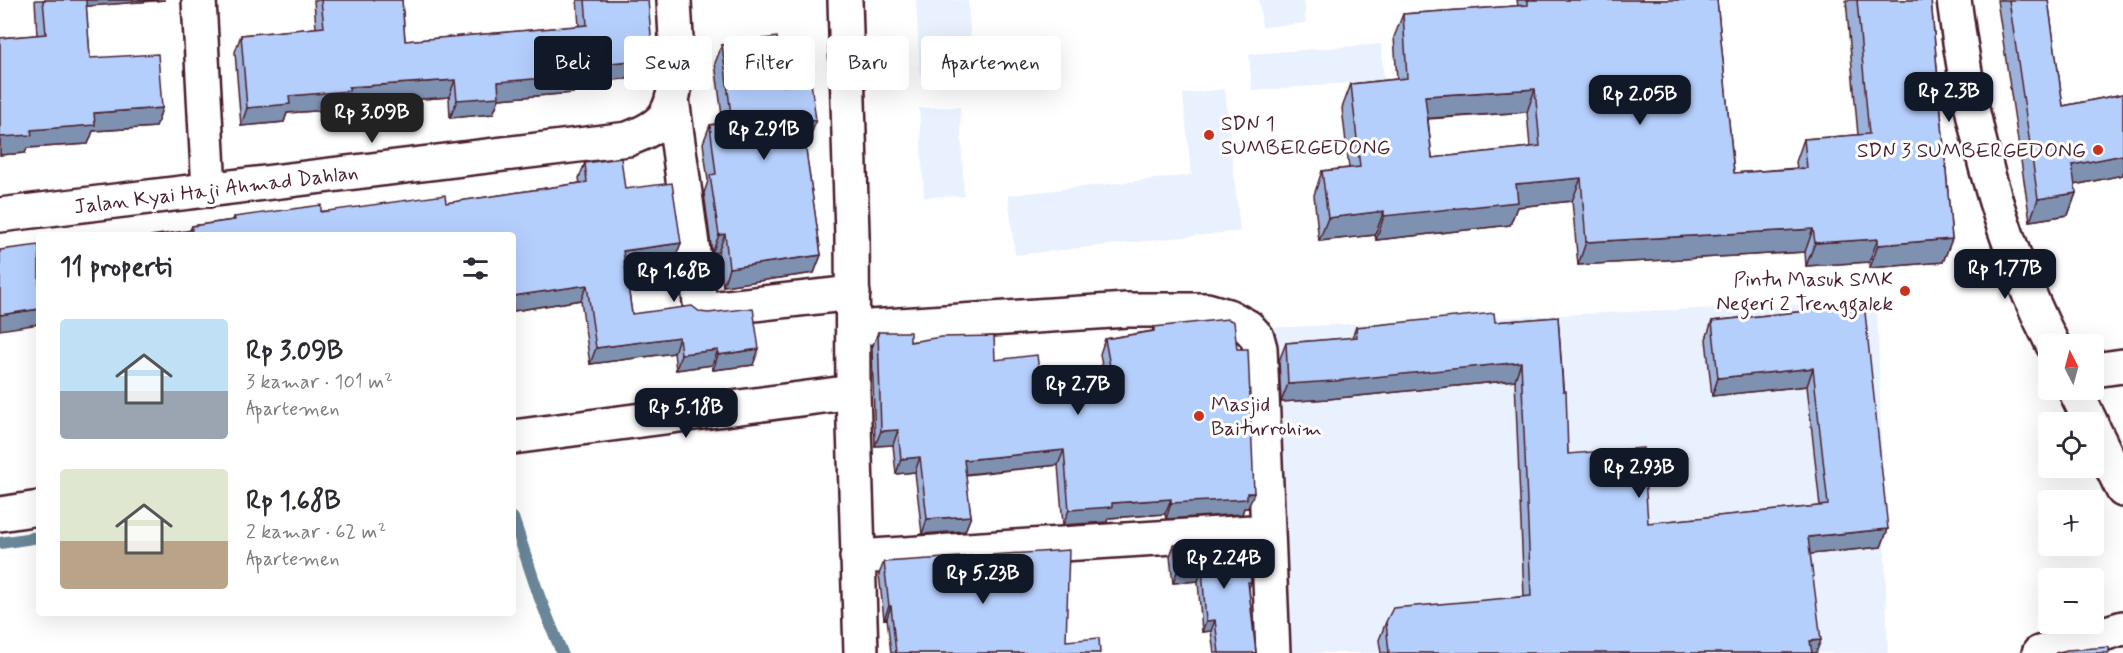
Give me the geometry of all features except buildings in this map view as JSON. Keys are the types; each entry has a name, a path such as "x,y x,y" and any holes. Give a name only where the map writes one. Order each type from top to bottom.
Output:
{"street":[{"path":"199,0 209,190"},
{"name":"Jalan Kyai Haji Ahmad Dahlan","path":"0,215 628,139 648,130 664,117 672,99 675,81 674,0"},
{"path":"845,0 861,653"},
{"path":"1954,0 1962,62 1986,171 2005,234 2047,334"},
{"path":"672,99 701,310 853,293"},
{"path":"854,327 1127,310 1207,310 1228,316 1248,327 1257,337 1260,348 1273,653"},
{"path":"2104,369 2123,366"},
{"path":"516,437 853,392"},
{"path":"2104,451 2123,490"},
{"path":"0,514 36,508"},
{"path":"857,557 1268,531"},
{"path":"2039,653 2114,638"}],"shaded area":[{"path":"916,0 968,0 970,36 921,36 920,76"},
{"path":"1259,0 1304,0 1306,23 1262,27"},
{"path":"1381,44 1384,80 1252,91 1249,54"},
{"name":"SDN 1 SUMBERGEDONG","path":"1225,89 1240,231 1015,255 1008,195 1191,175 1183,94"},
{"path":"960,107 964,196 924,197 919,108"},
{"path":"1877,301 1888,653 1276,653 1262,328"}],"waterway":[{"path":"516,527 539,596 562,653"},
{"path":"0,543 36,537"}],"place":[{"name":"SDN 1 SUMBERGEDONG","path":"1209,135"},
{"name":"SDN 3 SUMBERGEDONG","path":"2098,150"},
{"name":"Pintu Masuk SMK Negeri 2 Trenggalek","path":"1905,291"},
{"name":"Masjid Baiturrohim","path":"1199,416"}]}
